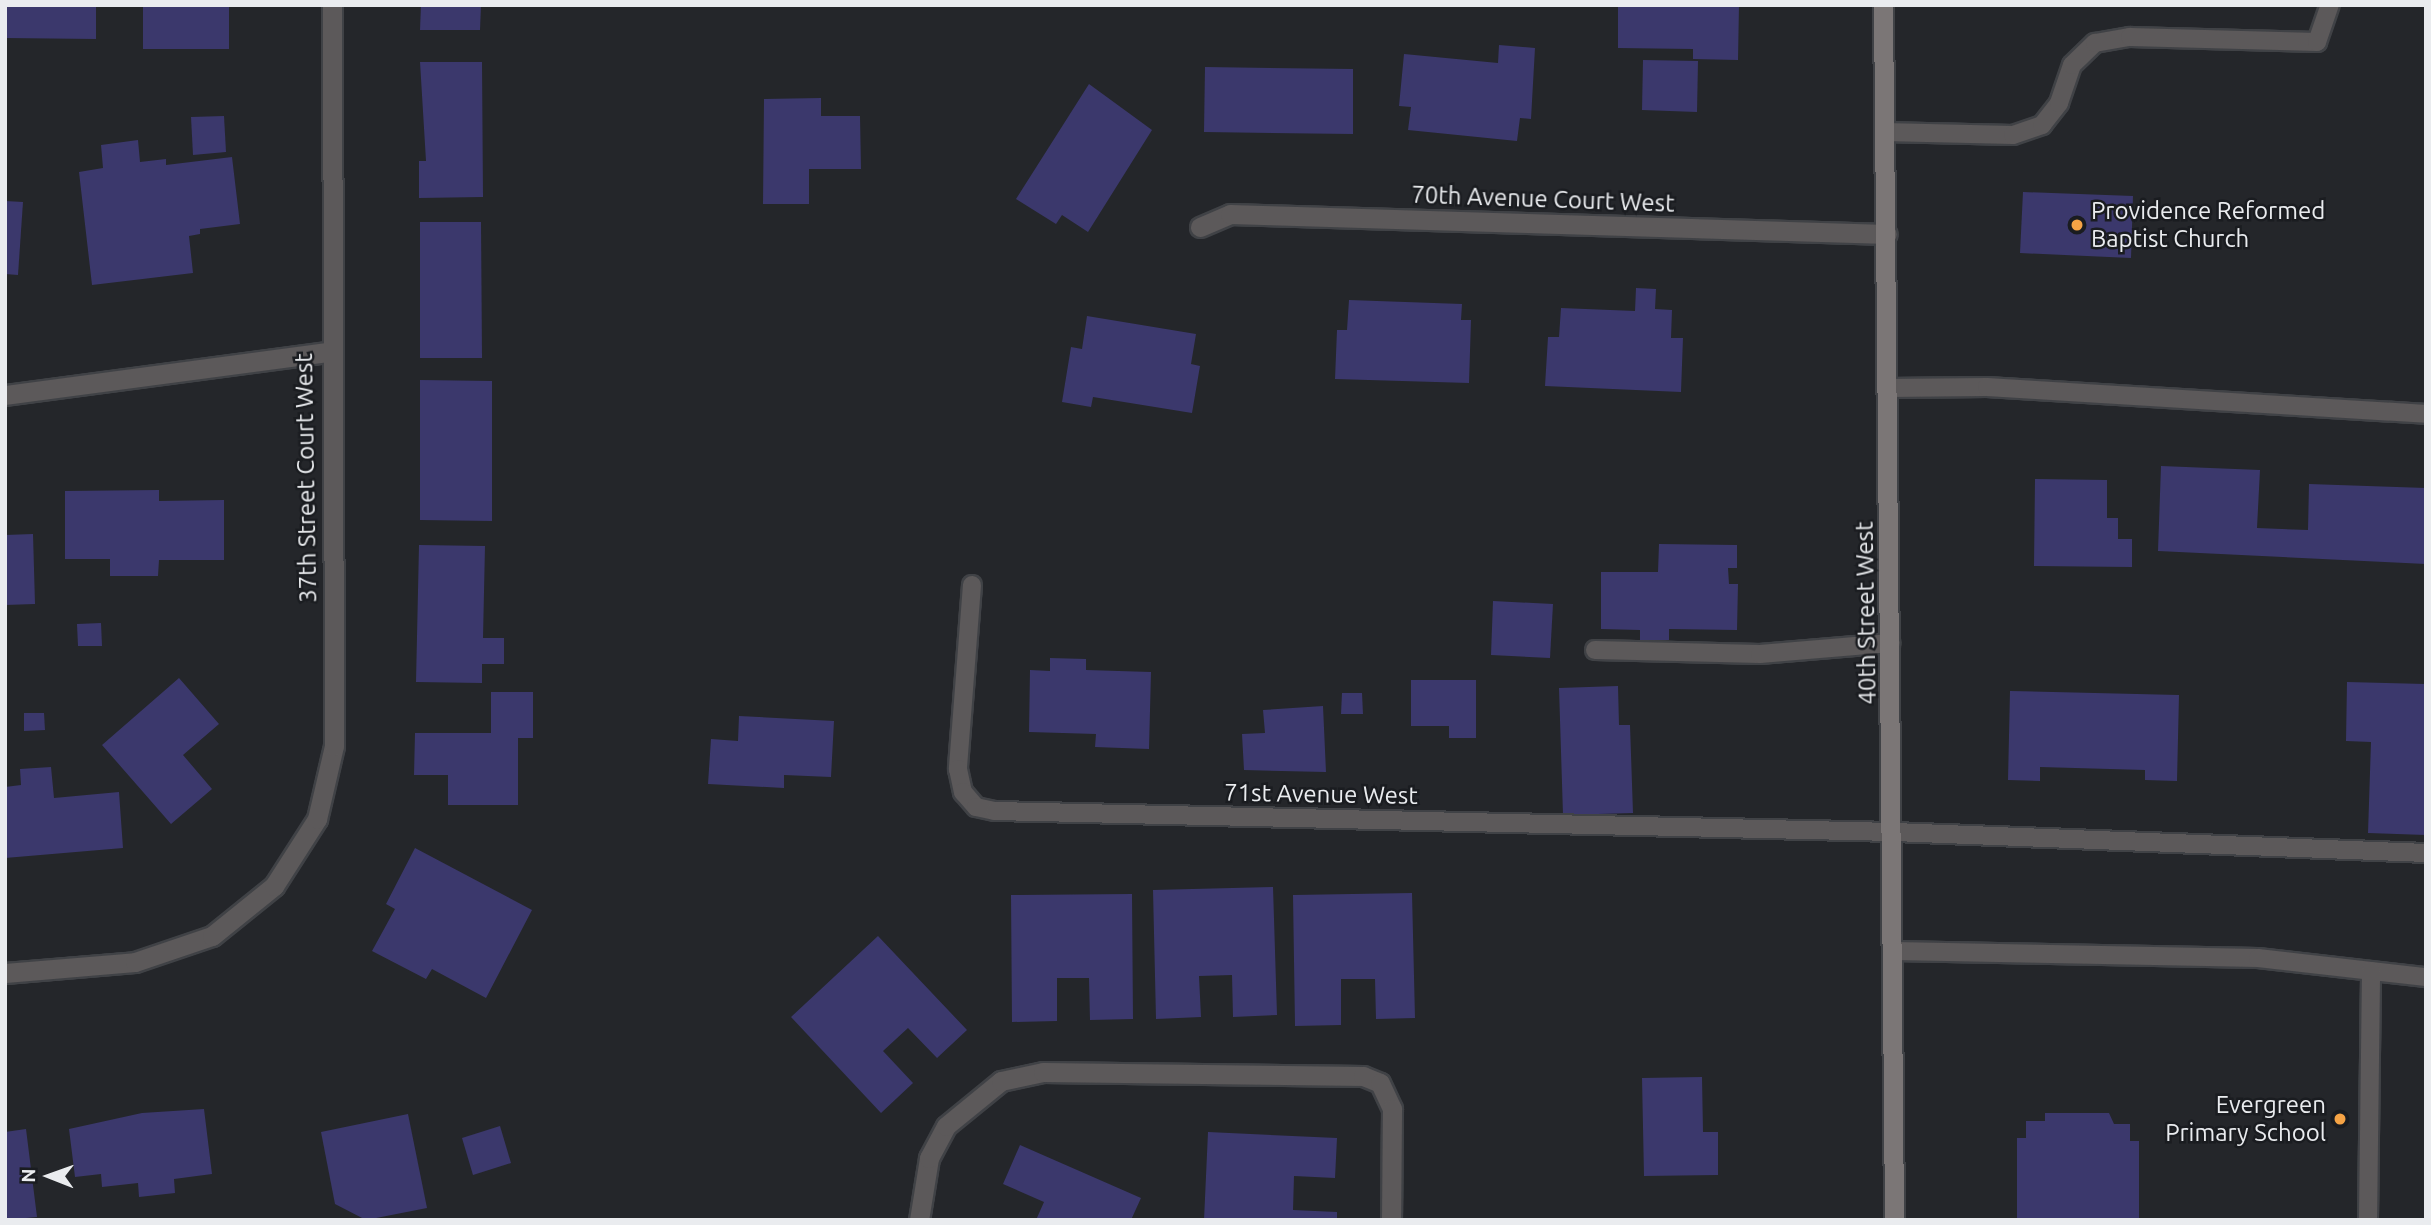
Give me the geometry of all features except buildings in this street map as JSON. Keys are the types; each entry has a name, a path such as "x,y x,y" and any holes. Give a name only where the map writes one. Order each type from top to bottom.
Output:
{"main road":[{"name":"40th Street West","path":"1883,5 1894,832 1894,1220"}],"street":[{"name":"37th Street Court West","path":"5,972 135,962 175,952 237,919 299,854 328,782 334,746 329,352 332,5"},
{"name":"70th Avenue Court West","path":"1200,227 1230,214 1887,234"},
{"path":"5,395 329,352"},
{"path":"919,1220 929,1158 946,1126 1001,1081 1043,1072 1363,1076 1380,1083 1392,1109 1391,1220"}],"lane":[{"path":"1884,132 2013,135 2042,125 2059,103 2072,65 2095,43 2130,37 2317,42 2330,5"},
{"path":"1888,388 1987,387 2426,414"},
{"name":"71st Avenue West","path":"972,584 958,769 963,793 976,807 1894,832 2426,853"},
{"path":"1595,650 1771,654 1891,643"},
{"path":"1894,951 2258,958 2426,977"},
{"path":"2368,1220 2371,971"}],"place":[{"name":"Providence Reformed Baptist Church","path":"2077,225"},
{"name":"Evergreen Primary School","path":"2340,1119"}]}
